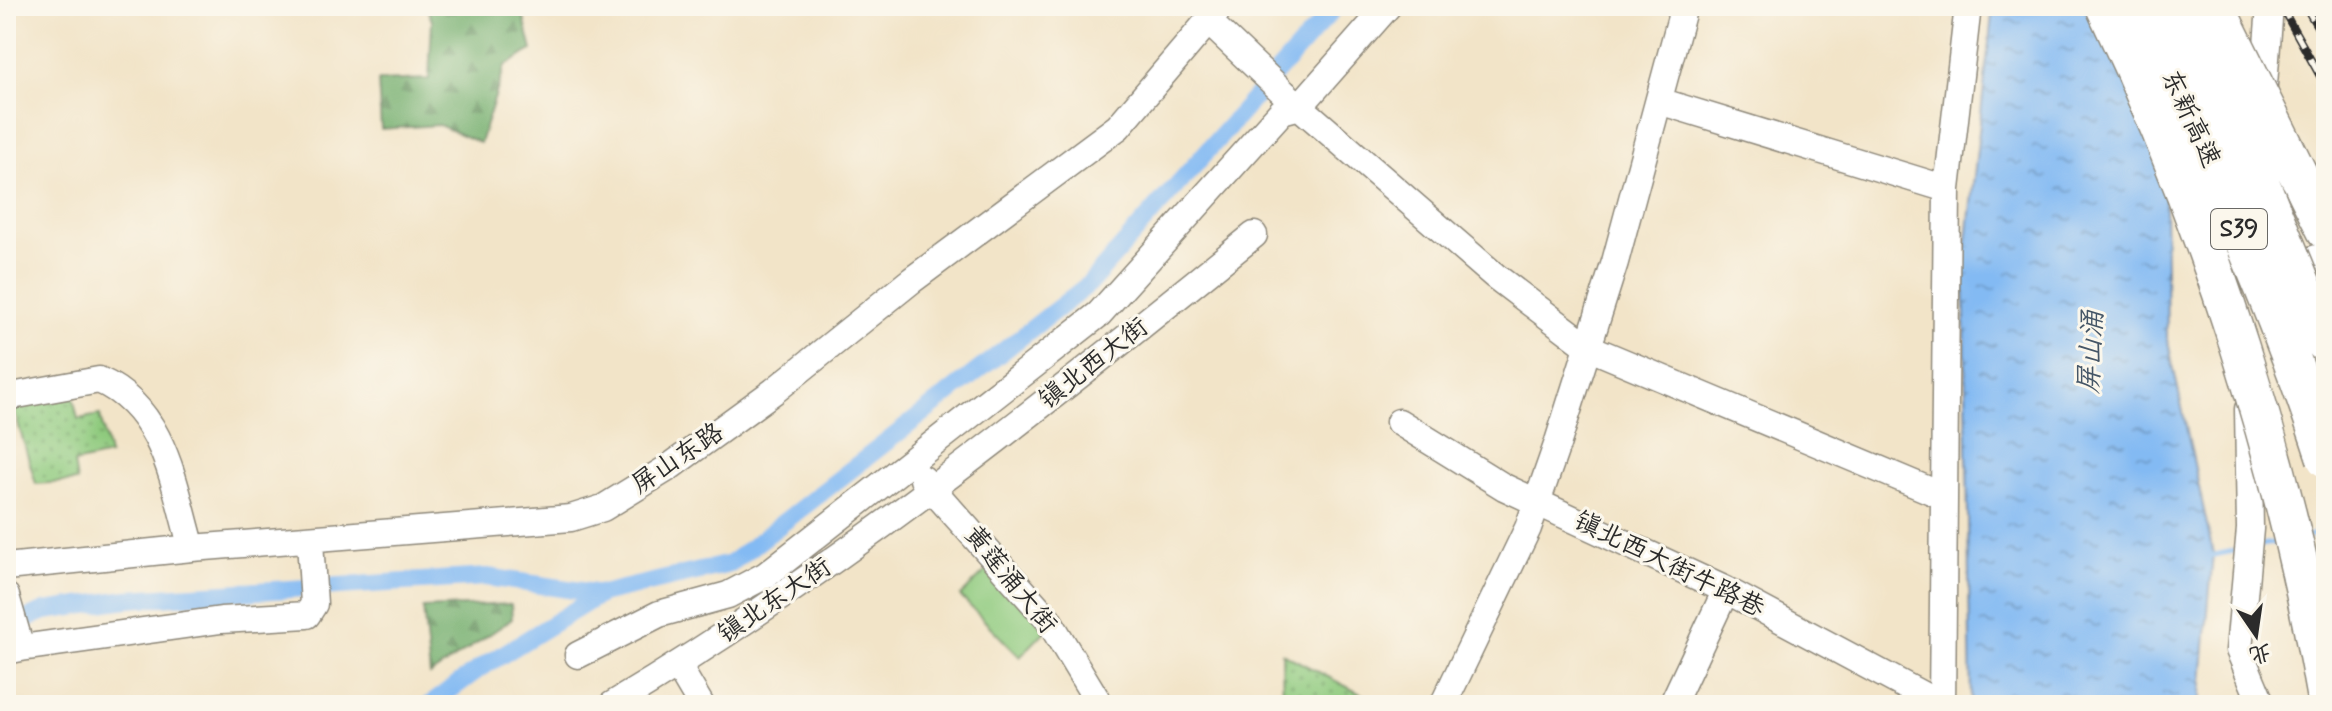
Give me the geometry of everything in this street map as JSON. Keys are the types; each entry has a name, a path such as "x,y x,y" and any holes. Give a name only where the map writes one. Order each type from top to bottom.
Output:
{"highway":[{"path":"2105,6 2178,179 2231,325 2293,536 2326,699"},
{"name":"东新高速","path":"2138,6 2198,134 2271,305 2326,458"},
{"name":"东新高速","path":"2176,6 2257,175 2326,344"},
{"path":"2215,6 2326,230"}],"street":[{"path":"578,655 659,614 728,595 766,575 1099,314 1292,99 1388,6"},
{"path":"1443,705 1537,502 1590,348 1684,6"},
{"path":"1942,705 1947,189 1968,6"},
{"path":"2262,705 2239,650 2250,529 2247,280 2270,6"},
{"path":"1215,14 1245,57 1292,99 1495,276 1590,348 1943,496"},
{"name":"屏山东路","path":"6,567 192,548 311,550 571,518 603,508 668,468 774,391 912,280 1118,127 1215,14"},
{"path":"1659,101 1947,189"},
{"name":"镇北西大街","path":"934,490 1254,235"},
{"path":"2247,280 2326,255"},
{"path":"6,397 99,380 114,386 150,421 160,440 192,548"},
{"name":"镇北西大街牛路巷","path":"1399,422 1504,487 1726,590 1942,705"},
{"name":"黄莲涌大街","path":"909,463 1048,619 1100,705"},
{"name":"镇北东大街","path":"612,705 678,666 934,490"},
{"path":"7,603 15,645 221,620 307,615 314,604 311,550"},
{"path":"1672,705 1726,590"},
{"path":"678,666 701,705"}],"green space":[{"path":"426,6 521,6 532,50 505,66 480,143 439,125 381,129 378,81 429,79 432,21"},
{"path":"72,392 78,419 100,415 109,455 74,463 77,481 36,484 12,403"},
{"path":"990,567 1049,627 1020,657 960,596"},
{"path":"511,604 512,619 430,675 423,608"},
{"path":"1282,653 1382,705 1283,705"}],"water":[{"name":"屏山涌","path":"1993,6 2209,6 2164,136 2167,337 2213,553 2200,705 1971,705 1964,266"}],"waterway":[{"path":"6,628 45,611 127,599 487,577 601,594 730,564 1089,284 1336,6"},
{"path":"2307,536 2326,532"},
{"path":"2256,546 2278,542"},
{"path":"2209,556 2239,550"},
{"path":"430,705 479,669 601,594"}],"railway":[{"path":"2281,6 2326,87"},
{"path":"2305,6 2326,42"}]}
